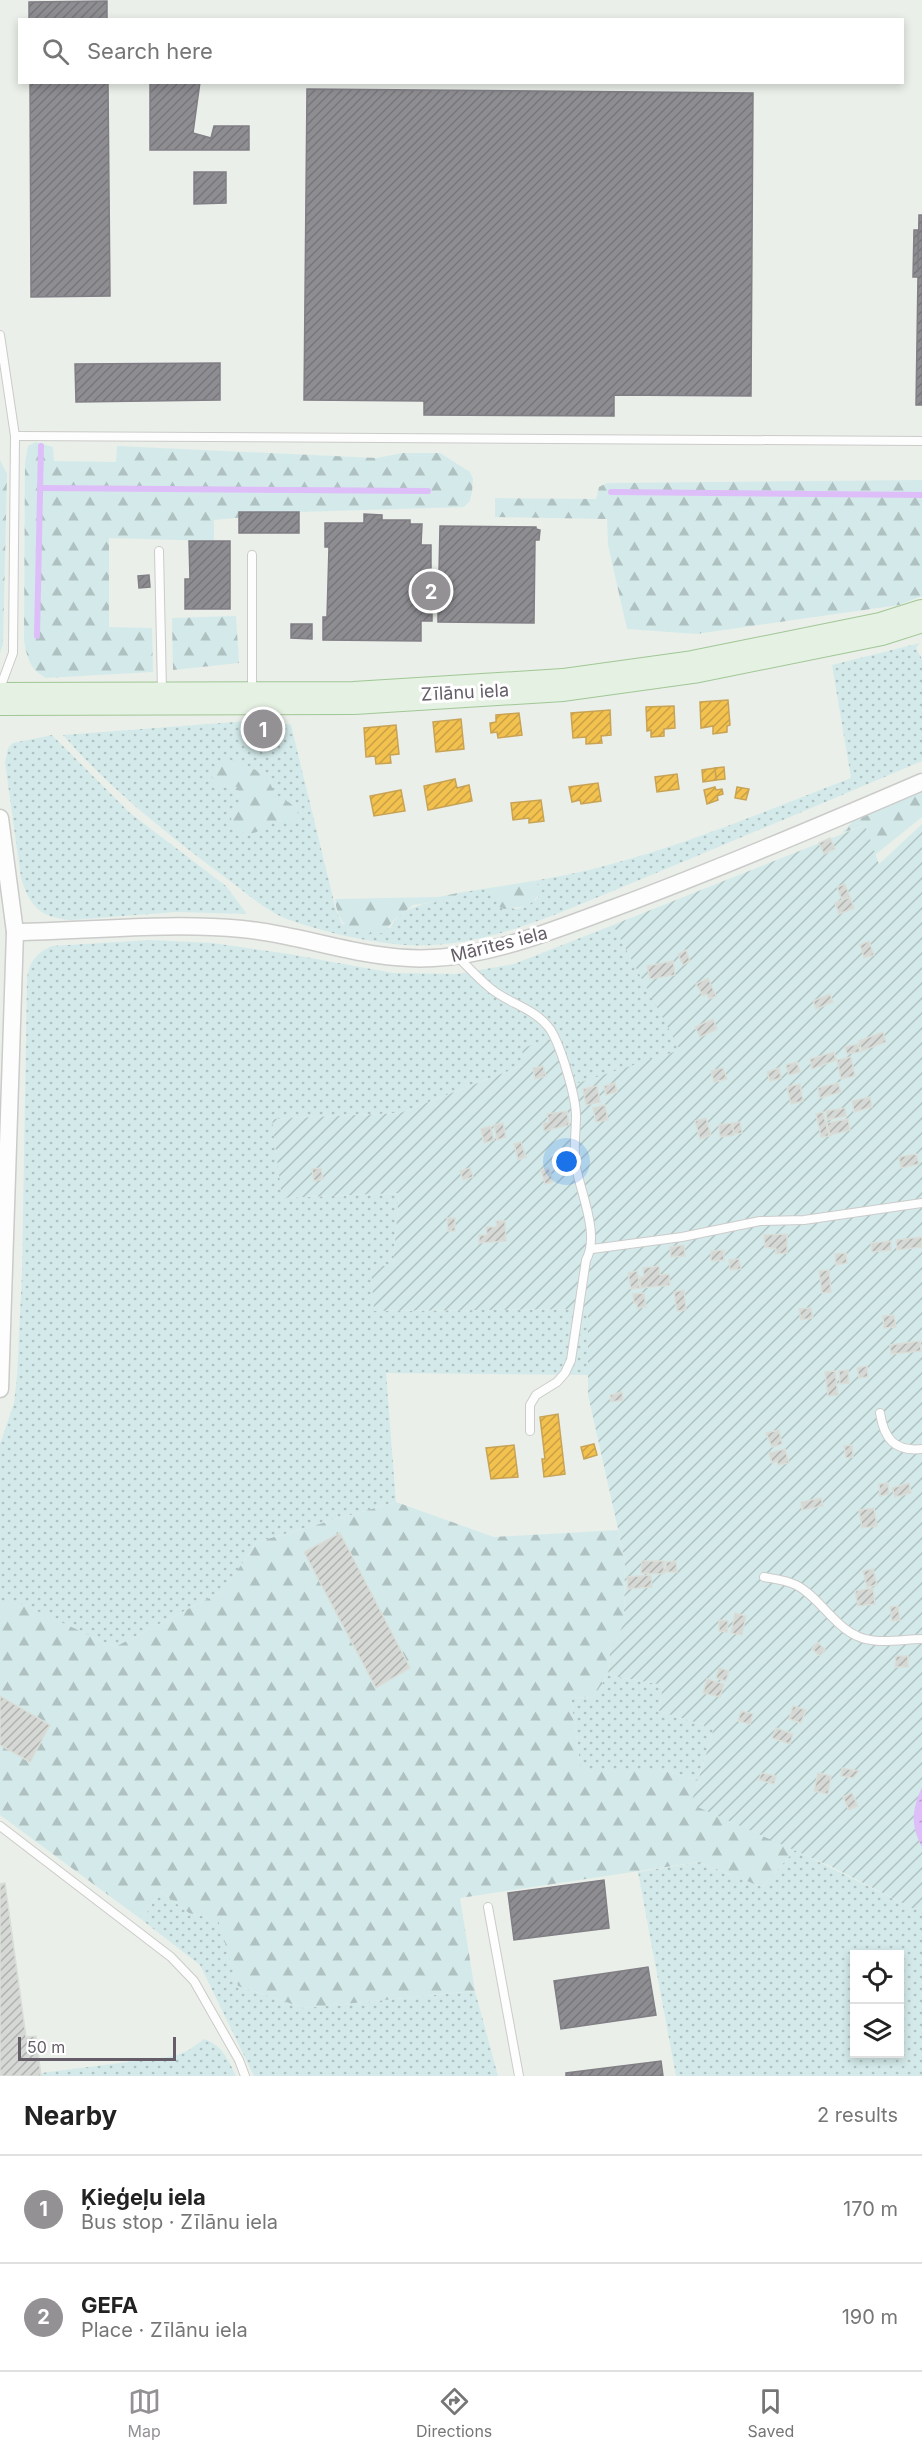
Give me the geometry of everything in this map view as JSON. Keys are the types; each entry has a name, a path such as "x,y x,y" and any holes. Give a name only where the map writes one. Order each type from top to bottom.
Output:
{"highway":[{"name":"Zīlānu iela","path":"0,699 354,698 563,685 693,667 881,629 922,616"}],"street":[{"name":"Mārītes iela","path":"15,933 210,927 265,932 385,955 432,958 457,956 564,927 685,881 922,782"},
{"path":"0,818 15,933 0,1389"}],"lane":[{"path":"0,335 3,379 15,436 13,652 0,688"},
{"path":"15,436 922,441"},
{"path":"159,551 162,700"},
{"path":"252,555 252,699"},
{"path":"457,956 490,988 507,1000 527,1008 550,1030 572,1092 576,1114 576,1167 586,1204 592,1249 586,1260 571,1360 557,1382 536,1395 530,1404 530,1431"},
{"path":"592,1249 682,1237 760,1221 804,1220 922,1203"},
{"path":"880,1413 883,1431 891,1441 900,1448 922,1449"},
{"path":"764,1577 799,1586 840,1625 857,1636 868,1640 922,1639"},
{"path":"0,1826 171,1957 194,1981 239,2060 245,2076"},
{"path":"488,1907 519,2076"}],"green space":[{"path":"36,442 53,447 54,461 116,462 117,446 377,458 402,453 440,453 470,472 473,479 472,492 470,501 464,507 299,512 214,520 214,541 109,538 109,627 152,628 153,672 46,678 36,671 30,662 24,640 25,462 28,446"},
{"path":"0,460 7,474 3,644 0,653"},
{"path":"922,480 922,596 899,605 696,634 627,629 608,545 607,519 495,517 495,498 596,499 599,487 607,483"},
{"path":"236,616 239,663 173,670 172,618"},
{"path":"920,643 916,648 922,659 922,761 549,917 464,942 434,945 391,944 326,931 282,917 260,904 140,811 63,735 248,721 249,729 277,731 278,722 291,725 336,910 342,924 390,928 402,914 417,906 453,900 458,893 495,887 492,893 505,904 514,909 524,907 538,898 539,886 533,881 573,874 654,852 734,824 851,778 832,665"},
{"path":"52,735 130,813 226,886 247,914 176,912 71,920 52,917 38,909 28,897 21,878 5,763 8,748 13,743"},
{"path":"227,759 256,770 269,782 280,798 295,808 298,813 297,818 290,821 268,822 261,830 253,833 244,833 234,829 231,819 235,810 244,805 245,801 240,796 237,787 218,785 210,770"},
{"path":"922,791 922,817 875,855 865,825 842,833 855,819"},
{"path":"922,824 922,1908 914,1909 830,1866 691,1804 714,1728 659,1711 663,1685 608,1675 610,1652 624,1623 625,1560 588,1395 588,1309 374,1311 371,1266 393,1266 399,1193 282,1198 272,1119 400,1113 524,1065 522,1048 561,1037 578,1083 680,1050 613,925 865,825 879,864"},
{"path":"533,881 539,886 541,893 528,906 504,909 498,906 497,900 493,897 495,887"},
{"path":"458,893 453,900 413,905 394,920 383,933 373,934 357,932 344,924 335,899 438,897"},
{"path":"613,925 681,1050 577,1084 561,1037 524,1065 400,1113 272,1119 283,1198 399,1193 393,1266 371,1266 375,1311 588,1309 588,1375 386,1373 396,1502 257,1542 223,1591 115,1647 17,1603 0,1603 0,1444 14,1403 17,1376 22,1273 27,978 35,958 52,946 150,940 212,943 393,973 457,974 514,964"},
{"path":"396,1502 494,1537 618,1530 625,1560 624,1623 610,1652 608,1675 593,1697 571,1698 581,1769 664,1770 698,1780 692,1804 795,1850 762,1887 699,1862 460,1898 475,1991 304,2008 238,1986 218,1920 189,1913 160,1891 142,1920 0,1815 0,1603 17,1602 115,1647 223,1591 257,1542"},
{"path":"608,1675 663,1685 659,1711 714,1728 698,1780 664,1770 581,1770 571,1698 593,1697"},
{"path":"795,1850 914,1909 922,1908 922,2076 676,2076 638,1872 699,1862 762,1887"},
{"path":"160,1891 189,1913 219,1920 238,1986 304,2008 475,1991 498,2076 254,2076 200,1965 142,1920"},
{"path":"204,2039 220,2049 236,2076 41,2076 41,2073 175,2056 189,2050"}],"water":[{"path":"922,1787 922,1847 914,1824 914,1810"}],"building: Homes":[{"path":"728,700 730,725 727,726 727,732 713,734 713,726 701,728 700,702"},
{"path":"674,706 675,728 664,729 664,736 651,737 651,730 647,731 646,707"},
{"path":"610,710 611,735 601,736 602,743 586,744 586,737 573,738 571,713"},
{"path":"519,713 522,735 498,738 497,732 491,733 490,723 496,722 496,715"},
{"path":"461,719 464,749 436,752 433,722"},
{"path":"396,725 399,754 390,755 391,763 376,764 375,756 366,757 364,728"},
{"path":"724,767 725,779 716,780 715,768"},
{"path":"715,768 716,780 703,782 702,770"},
{"path":"677,774 679,789 657,792 655,777"},
{"path":"455,779 457,788 469,785 472,801 428,810 424,786"},
{"path":"598,783 601,801 581,804 580,800 572,802 569,787"},
{"path":"715,787 716,790 722,789 723,794 717,796 718,800 707,804 704,790"},
{"path":"737,787 749,789 746,800 735,798"},
{"path":"401,790 405,811 374,816 370,796"},
{"path":"541,800 544,821 529,823 529,818 513,820 511,803"},
{"path":"558,1414 565,1474 544,1477 542,1459 545,1459 540,1417"},
{"path":"594,1444 597,1455 584,1459 581,1447"},
{"path":"514,1445 518,1477 491,1479 486,1448"}],"building: Industry":[{"path":"107,1 107,18 29,18 29,2"},
{"path":"30,84 108,84 110,296 31,297"},
{"path":"150,84 200,84 193,133 211,138 214,126 249,126 249,150 150,150"},
{"path":"307,89 753,93 751,396 614,395 614,416 424,415 424,401 304,400"},
{"path":"194,172 226,172 226,203 194,204"},
{"path":"919,215 922,215 922,405 916,405 918,277 913,277 914,230 918,230 918,269"},
{"path":"220,363 220,400 76,402 75,364"},
{"path":"239,512 299,512 299,533 239,533"},
{"path":"364,514 382,515 382,519 377,520 410,520 410,524 422,524 421,545 431,545 431,572 439,572 440,526 536,527 540,530 539,540 535,540 534,623 438,622 438,610 432,610 432,621 421,621 421,641 323,640 323,617 327,617 329,547 325,547 325,523 364,523"},
{"path":"189,541 230,541 230,609 185,609 185,579 190,579"},
{"path":"149,575 150,587 139,588 138,576"},
{"path":"291,624 312,624 312,639 291,638"},
{"path":"604,1880 609,1928 514,1940 508,1893"},
{"path":"648,1967 656,2015 561,2029 554,1981"},
{"path":"661,2061 663,2076 566,2076 566,2073"}],"building: Other":[{"path":"830,838 835,849 824,854 819,843"},
{"path":"845,884 850,897 842,900 837,887"},
{"path":"850,897 854,908 839,914 835,903"},
{"path":"869,941 874,955 864,958 860,945"},
{"path":"686,950 690,961 683,965 678,954"},
{"path":"673,961 675,975 650,979 647,966"},
{"path":"708,978 716,996 709,999 707,994 703,996 696,984"},
{"path":"830,994 833,1002 816,1009 813,1001"},
{"path":"713,1019 717,1029 700,1037 695,1027"},
{"path":"883,1032 886,1042 862,1051 859,1041"},
{"path":"858,1044 860,1052 847,1054 845,1047"},
{"path":"834,1052 836,1060 812,1069 810,1059"},
{"path":"851,1057 855,1076 841,1079 837,1060"},
{"path":"797,1062 800,1072 789,1075 786,1065"},
{"path":"543,1066 546,1076 535,1079 533,1068"},
{"path":"723,1068 727,1079 714,1082 711,1071"},
{"path":"779,1068 781,1078 770,1081 767,1072"},
{"path":"615,1083 617,1092 606,1095 604,1086"},
{"path":"838,1083 841,1092 820,1098 818,1088"},
{"path":"800,1084 803,1101 791,1104 787,1087"},
{"path":"597,1086 600,1102 586,1105 583,1089"},
{"path":"870,1097 872,1107 854,1112 852,1101"},
{"path":"605,1105 608,1120 596,1122 593,1108"},
{"path":"845,1108 846,1116 827,1120 826,1111"},
{"path":"567,1111 569,1125 544,1131 543,1123 549,1122 547,1114"},
{"path":"823,1112 829,1136 821,1137 816,1114"},
{"path":"706,1118 711,1135 700,1139 695,1121"},
{"path":"848,1119 850,1130 830,1135 827,1123"},
{"path":"740,1122 742,1133 734,1134 732,1123"},
{"path":"503,1123 506,1137 497,1140 494,1125"},
{"path":"732,1123 734,1135 720,1137 719,1125"},
{"path":"490,1126 494,1140 484,1143 481,1129"},
{"path":"521,1142 526,1157 518,1160 514,1144"},
{"path":"916,1154 919,1164 901,1168 899,1157"},
{"path":"321,1168 323,1179 314,1181 312,1169"},
{"path":"470,1168 473,1177 463,1180 460,1171"},
{"path":"549,1168 553,1182 545,1184 541,1170"},
{"path":"447,1218 455,1218 455,1231 448,1231"},
{"path":"496,1221 505,1221 506,1241 479,1243 479,1235 487,1235 486,1227 497,1227"},
{"path":"787,1234 787,1253 776,1254 776,1249 765,1247 764,1235"},
{"path":"922,1237 922,1247 897,1250 896,1240"},
{"path":"891,1241 891,1250 872,1252 871,1243"},
{"path":"684,1245 685,1256 671,1257 670,1247"},
{"path":"724,1250 724,1260 711,1261 711,1251"},
{"path":"846,1253 847,1263 836,1265 835,1254"},
{"path":"739,1259 741,1269 730,1270 729,1260"},
{"path":"659,1266 660,1275 669,1274 670,1285 641,1288 640,1277 644,1277 643,1268"},
{"path":"829,1270 831,1292 822,1293 819,1271"},
{"path":"637,1271 640,1288 631,1289 628,1273"},
{"path":"684,1290 686,1310 677,1311 674,1292"},
{"path":"644,1293 646,1307 637,1308 633,1294"},
{"path":"811,1308 813,1318 801,1320 799,1309"},
{"path":"894,1315 896,1327 884,1328 883,1316"},
{"path":"920,1341 921,1351 891,1354 890,1345"},
{"path":"867,1366 868,1377 859,1378 857,1368"},
{"path":"848,1370 849,1383 840,1384 839,1371"},
{"path":"835,1371 838,1395 828,1396 825,1372"},
{"path":"622,1392 623,1400 611,1402 610,1395"},
{"path":"779,1430 782,1444 772,1447 766,1433"},
{"path":"852,1445 853,1457 846,1458 844,1446"},
{"path":"785,1449 789,1463 778,1465 777,1461 772,1463 769,1453"},
{"path":"888,1483 889,1494 880,1496 879,1484"},
{"path":"909,1483 911,1493 895,1497 892,1488"},
{"path":"821,1498 823,1506 802,1510 801,1502"},
{"path":"874,1508 877,1526 862,1528 859,1510"},
{"path":"340,1533 410,1668 376,1688 304,1552"},
{"path":"642,1561 664,1561 664,1574 641,1573"},
{"path":"676,1561 677,1572 666,1572 666,1562"},
{"path":"873,1569 877,1585 867,1587 863,1571"},
{"path":"651,1575 652,1587 628,1589 627,1577"},
{"path":"873,1588 875,1604 858,1606 855,1591"},
{"path":"898,1606 900,1620 892,1621 890,1607"},
{"path":"735,1613 746,1616 742,1635 731,1633"},
{"path":"719,1620 728,1621 727,1632 719,1631"},
{"path":"817,1642 825,1649 820,1656 812,1649"},
{"path":"896,1656 908,1656 908,1667 895,1667"},
{"path":"719,1668 729,1671 726,1681 716,1678"},
{"path":"707,1679 724,1684 720,1697 703,1693"},
{"path":"0,1696 50,1725 30,1762 0,1745"},
{"path":"793,1706 806,1710 801,1723 789,1719"},
{"path":"741,1711 753,1714 750,1724 738,1721"},
{"path":"776,1728 793,1734 790,1744 772,1738"},
{"path":"842,1768 859,1771 853,1778 841,1776"},
{"path":"761,1773 776,1776 774,1784 759,1780"},
{"path":"818,1773 831,1776 828,1794 814,1791"},
{"path":"852,1793 858,1806 849,1810 843,1797"},
{"path":"5,1883 26,2037 36,2036 41,2076 0,2076 0,1884"}],"waterway":[{"path":"37,636 41,446"},
{"path":"40,488 428,491"},
{"path":"611,492 922,495"}],"place":[{"name":"GEFA","path":"431,591"},
{"name":"Ķieģeļu iela","path":"263,729"}]}
